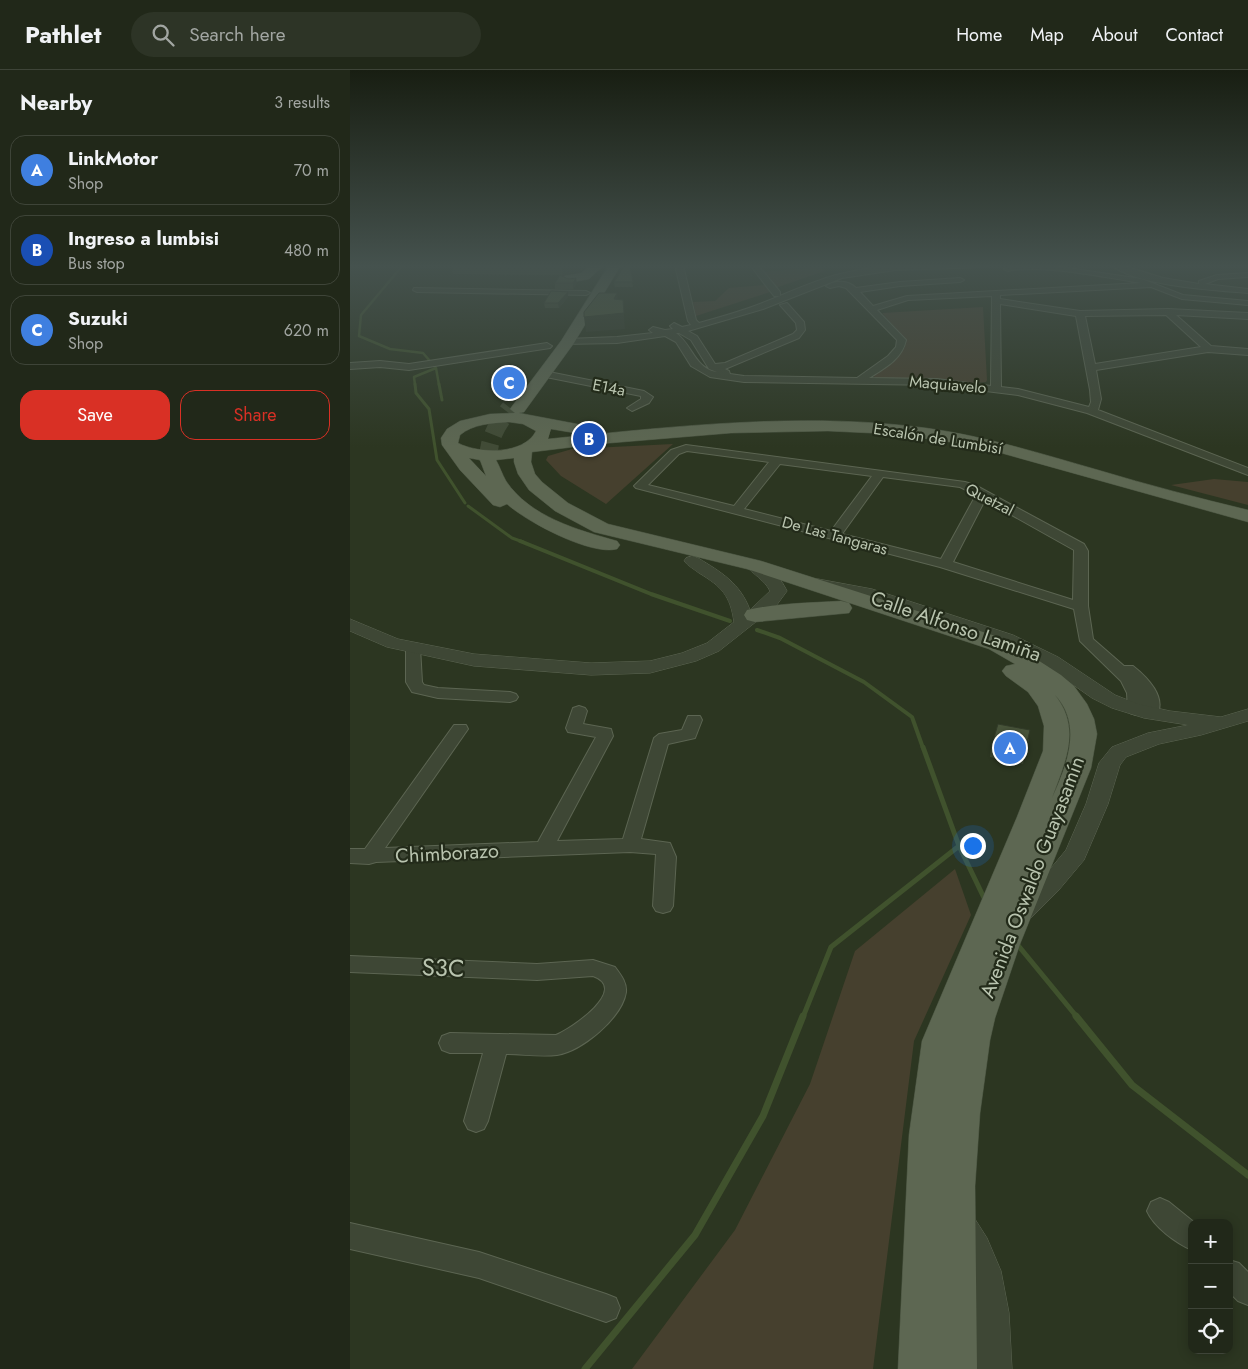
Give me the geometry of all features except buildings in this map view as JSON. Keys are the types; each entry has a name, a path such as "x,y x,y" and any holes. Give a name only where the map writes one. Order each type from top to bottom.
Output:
{"main road":[{"path":"530,365 562,341 570,326"},
{"path":"455,449 450,445 450,436 455,431 471,423 510,407 573,326"},
{"path":"527,448 543,436 544,431 532,421 530,412 532,402 564,350 562,341"},
{"name":"Escalón de Lumbisí","path":"471,423 496,418 603,431 742,420 786,419 860,420 924,427 1004,443 1142,482 1248,509"},
{"name":"Escalón de Lumbisí","path":"455,449 478,455 510,453 527,448 589,439 746,426 814,425 876,427 927,433 1004,449 1148,491 1248,516"},
{"name":"Avenida Oswaldo Guayasamín","path":"527,448 521,458 523,470 532,482 556,503 601,528 637,544 779,590 906,627 984,655 1008,667 1036,687 1050,705 1057,726 1056,751 1003,922 977,1020 962,1112 954,1213 955,1369"},
{"name":"Avenida Oswaldo Guayasamín","path":"455,449 466,466 507,507 529,524 553,537 589,546 637,544"},
{"name":"Avenida Oswaldo Guayasamín","path":"495,460 498,483 511,499 539,520 564,532 754,565 997,644 1030,663 1052,679 1069,696 1081,716 1084,733 1079,763 1003,922 939,1041 928,1135 920,1369"},
{"path":"746,620 792,610 841,608"}],"street":[{"path":"562,341 615,341 679,332 690,326"},
{"path":"694,338 719,326"},
{"path":"679,332 694,364 714,370 784,343 796,336 801,330 800,326"},
{"path":"862,379 899,349 902,340 887,326"},
{"path":"996,387 997,326"},
{"path":"1082,326 1095,390 1093,410"},
{"path":"1182,326 1208,350"},
{"path":"653,330 665,334"},
{"path":"350,366 380,364 409,367 562,341 653,330 679,332 694,338 714,370"},
{"path":"1090,368 1208,350 1248,352"},
{"name":"Maquiavelo","path":"714,370 744,379 862,379 996,387 1093,410 1248,468"},
{"name":"E14a","path":"549,375 644,394 648,397 645,401 632,408"},
{"name":"Maquiavelo","path":"1093,410 1248,472"},
{"name":"Quetzal","path":"679,449 686,448 778,458 961,484 1079,547 1082,551 1081,607 1086,640 1112,663 1127,668 1140,678 1148,690 1152,704 1143,712"},
{"name":"De Las Tangaras","path":"679,449 640,488 737,510 945,564 1081,607"},
{"path":"737,510 778,458"},
{"path":"835,535 880,473"},
{"path":"945,564 982,494"},
{"path":"692,562 724,582 736,593 746,620"},
{"path":"350,624 375,636 413,647 474,660 583,669 620,669 669,663 714,646 770,602 779,590 772,578 754,565"},
{"name":"Calle Alfonso Lamiña","path":"807,583 839,586 862,592 1021,644 1052,660 1100,695 1143,712 1223,723"},
{"path":"413,647 414,682 418,689 438,693 510,697"},
{"path":"544,848 605,736 600,731 574,728 579,712"},
{"name":"Calle Alfonso Lamiña","path":"1003,922 1050,885 1076,854 1097,804 1110,763 1142,730 1143,712"},
{"name":"Calle Alfonso Lamiña","path":"1128,746 1248,715"},
{"path":"630,844 660,742 666,738 689,734 694,720"},
{"path":"356,860 460,729"},
{"name":"Chimborazo","path":"356,860 630,844 663,848 668,857 662,906"},
{"name":"S3C","path":"350,964 537,972 593,968 608,973 614,982 616,992 599,1019 576,1037 557,1045 497,1044"},
{"path":"450,1043 497,1044 476,1122"},
{"path":"1160,1211 1188,1234"},
{"path":"954,1213 980,1258 988,1284 992,1310 994,1369"},
{"path":"350,1236 479,1264 606,1308"},
{"path":"1233,1276 1248,1291"}],"shaded area":[{"path":"893,326 984,326 986,382 876,378 873,376 905,347 906,340"},
{"path":"673,444 606,504 561,476 546,460 548,456 572,449"},
{"path":"1214,479 1248,482 1248,505 1171,485"},
{"path":"955,869 971,915 914,1041 873,1369 632,1369 735,1230 810,1084 855,951"}],"waterway":[{"path":"360,326 359,336 390,349 423,353 436,368"},
{"path":"415,385 414,377 436,368"},
{"path":"436,368 439,385"},
{"path":"415,384 416,393 429,409 437,460 465,503"},
{"path":"439,384 442,400"},
{"path":"468,506 512,538 523,542"},
{"path":"520,541 651,594 730,621"},
{"path":"757,630 780,638 864,682 912,717 923,748"},
{"path":"923,747 959,846"},
{"path":"803,1017 831,947 959,846"},
{"path":"959,846 986,902"},
{"path":"1017,944 1077,1017"},
{"path":"585,1369 695,1235 763,1116 803,1016"},
{"path":"1076,1016 1132,1085 1248,1175"}],"tunnel":[{"path":"488,461 488,453 494,432 510,408"}],"place":[{"name":"Suzuki","path":"509,383"},
{"name":"Ingreso a lumbisi","path":"589,439"},
{"name":"LinkMotor","path":"1010,748"}]}
